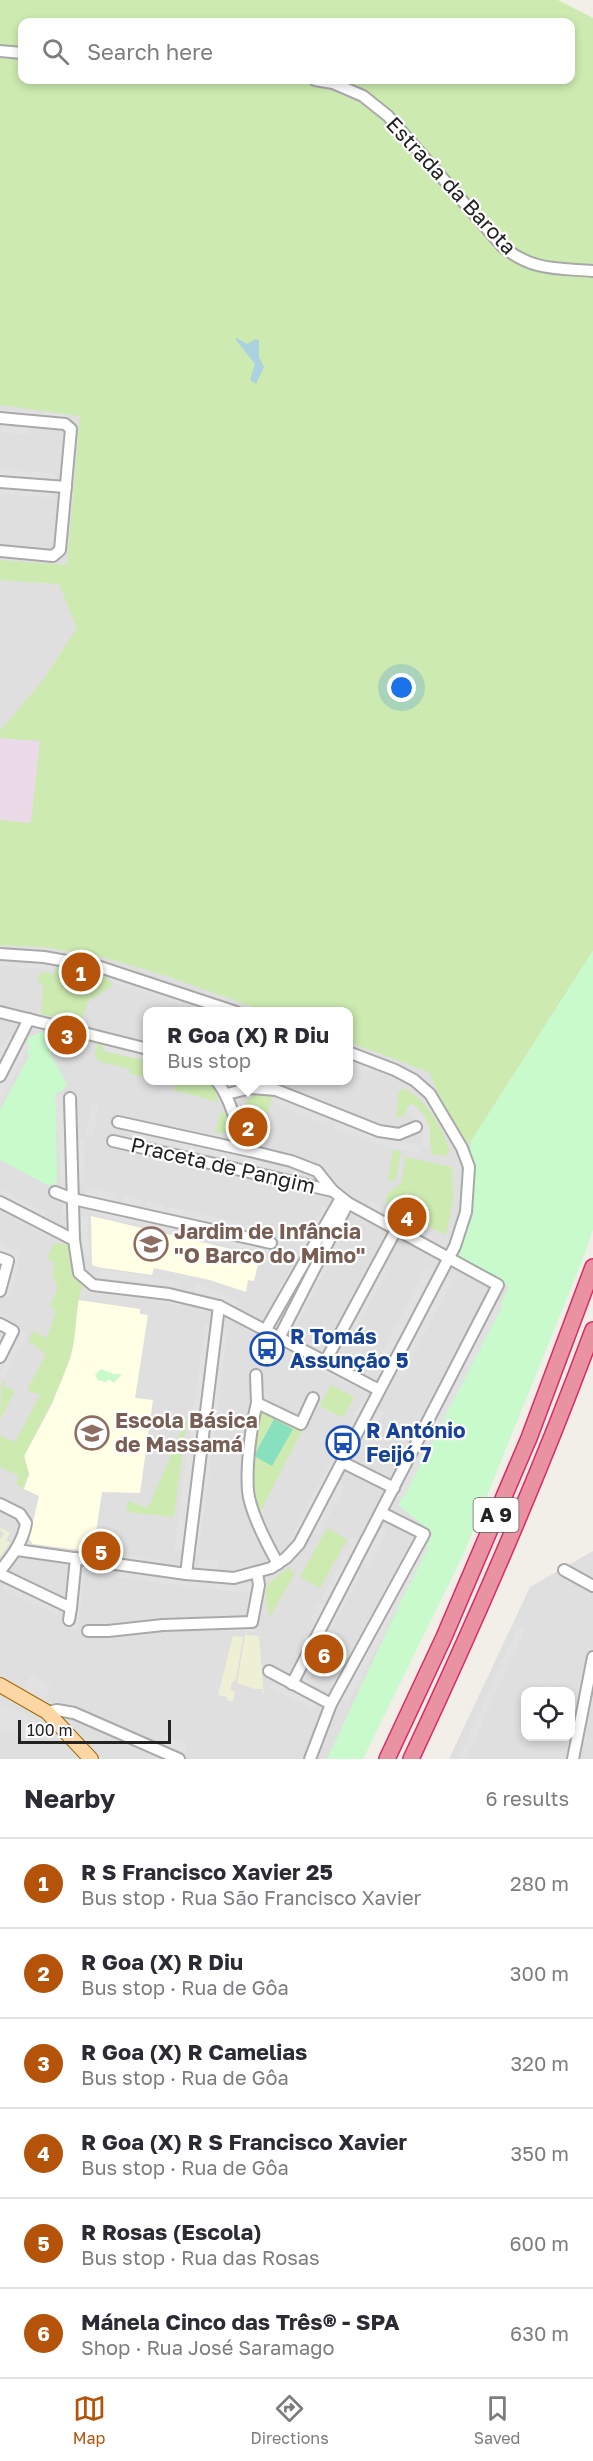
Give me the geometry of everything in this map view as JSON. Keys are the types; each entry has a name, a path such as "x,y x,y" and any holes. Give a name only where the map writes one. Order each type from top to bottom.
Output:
{"highway":[{"name":"A 9","path":"387,1759 444,1637 529,1438 593,1267"},
{"name":"A 9","path":"411,1759 464,1647 545,1458 593,1330"}],"main road":[{"path":"4,1689 47,1712 91,1759"}],"street":[{"path":"0,51 18,53"},
{"name":"Estrada da Barota","path":"335,84 363,96 388,116 502,246 519,260 536,266 593,271"},
{"path":"0,418 65,424 71,429 60,550 53,556 0,551"},
{"path":"0,482 66,487"},
{"path":"0,954 44,957 106,968 224,1007"},
{"path":"0,1012 143,1047"},
{"path":"0,1076 29,1019"},
{"path":"17,1550 186,1574 234,1578 257,1573 278,1564 299,1544 455,1246 466,1212 469,1167 462,1148 429,1095 414,1080 395,1070 353,1055"},
{"path":"220,1085 227,1095 243,1141 250,1151"},
{"path":"227,1095 250,1088 276,1090 379,1131 399,1134 416,1127"},
{"path":"70,1098 74,1240 79,1273 93,1285 169,1294 219,1306 379,1390"},
{"path":"118,1122 291,1161 317,1171 341,1198 498,1285 292,1684"},
{"name":"Praceta de Pangim","path":"113,1141 341,1198"},
{"path":"55,1192 72,1199 271,1242"},
{"path":"265,1331 341,1198"},
{"path":"279,1338 341,1198"},
{"path":"0,1202 74,1240"},
{"path":"325,1362 396,1230"},
{"path":"0,1258 8,1261 0,1291"},
{"path":"186,1574 219,1306"},
{"path":"0,1324 13,1330 0,1357"},
{"path":"256,1374 257,1403 252,1421 248,1492 266,1541 278,1564"},
{"path":"257,1403 301,1424 313,1398"},
{"path":"342,1462 394,1488"},
{"path":"0,1504 20,1514 26,1522 17,1550 0,1573 71,1608"},
{"path":"310,1759 331,1704 424,1534 382,1512"},
{"path":"69,1620 76,1558"},
{"path":"564,1570 593,1586"},
{"path":"87,1631 163,1625 252,1622 259,1586 257,1573"},
{"path":"573,1759 593,1657"},
{"path":"269,1671 331,1704"},
{"path":"47,1712 57,1710 74,1713 179,1759"}],"shaded area":[{"path":"0,285 115,372 237,949 349,1007 143,1007 143,1085 353,1085 353,1009 593,1133 352,1759 0,1759"},
{"path":"0,410 64,414 63,421 0,417"},
{"path":"3,424 29,426 29,434 2,433"},
{"path":"0,469 55,473 54,480 0,476"},
{"path":"0,487 53,491 53,498 0,494"},
{"path":"0,738 40,741 31,824 0,820"},
{"path":"0,959 52,963 51,970 0,966"},
{"path":"113,975 184,997 181,1004 112,982"},
{"path":"8,1035 14,1038 0,1064 0,1050"},
{"path":"23,1042 30,1046 0,1104 0,1086"},
{"path":"104,1043 143,1052 143,1060 103,1050"},
{"path":"353,1060 373,1067 371,1074 353,1067"},
{"path":"55,1094 62,1094 69,1215 63,1215"},
{"path":"279,1097 330,1119 327,1126 276,1103"},
{"path":"92,1103 99,1105 93,1136 85,1134"},
{"path":"411,1103 425,1116 430,1129 430,1148 422,1146 421,1126 407,1109"},
{"path":"335,1121 370,1134 422,1146 420,1154 367,1141 332,1128"},
{"path":"124,1126 294,1167 285,1172 130,1136"},
{"path":"75,1139 83,1139 85,1183 78,1182"},
{"path":"87,1187 116,1194 115,1201 85,1194"},
{"path":"0,1189 46,1213 43,1219 0,1197"},
{"path":"124,1196 142,1200 140,1207 122,1203"},
{"path":"369,1200 434,1234 430,1240 366,1207"},
{"path":"146,1201 164,1205 163,1213 144,1208"},
{"path":"323,1205 330,1209 274,1317 267,1313"},
{"path":"91,1206 271,1249 270,1255 89,1213"},
{"path":"168,1206 242,1224 241,1232 167,1213"},
{"path":"0,1207 49,1231 47,1236 0,1212"},
{"path":"80,1215 87,1215 89,1258 81,1258"},
{"name":"Jardim de Infância \"O Barco do Mimo\"","path":"91,1216 260,1256 254,1281 248,1280 246,1292 210,1280 154,1268 152,1275 97,1267 92,1265"},
{"path":"344,1223 350,1226 296,1327 290,1324"},
{"path":"247,1225 275,1232 273,1239 245,1232"},
{"path":"0,1242 20,1252 12,1297 5,1297 12,1256 0,1251"},
{"path":"427,1266 434,1269 381,1371 374,1367"},
{"path":"381,1267 388,1270 355,1333 348,1330"},
{"path":"100,1269 183,1282 182,1289 99,1277"},
{"path":"366,1270 369,1272 331,1345 329,1339"},
{"path":"447,1276 453,1279 402,1377 396,1374"},
{"path":"87,1283 182,1298 180,1305 86,1292"},
{"path":"196,1284 239,1300 236,1307 194,1291"},
{"path":"497,1299 503,1305 404,1497 395,1495"},
{"name":"Escola Básica de Massamá","path":"78,1300 140,1309 140,1314 148,1315 135,1398 153,1400 140,1493 102,1492 93,1552 33,1544 29,1539 39,1496 24,1489 29,1474 24,1456 52,1404 71,1356"},
{"path":"247,1323 354,1380 351,1386 244,1330"},
{"path":"205,1325 212,1325 182,1551 174,1550"},
{"path":"220,1328 228,1328 199,1553 192,1556"},
{"path":"22,1330 28,1333 5,1376 0,1376 0,1372"},
{"path":"363,1399 369,1402 347,1445 341,1441"},
{"path":"377,1408 384,1412 362,1453 355,1449"},
{"path":"334,1455 340,1458 294,1543 289,1540"},
{"path":"338,1483 345,1486 319,1537 312,1533"},
{"path":"0,1527 10,1533 6,1540 10,1543 0,1557 0,1540 4,1533"},
{"path":"380,1527 387,1531 368,1568 360,1565"},
{"path":"352,1538 360,1542 329,1602 322,1598"},
{"path":"423,1544 429,1547 348,1703 341,1699"},
{"path":"57,1547 158,1560 162,1564 53,1550"},
{"path":"593,1551 593,1759 449,1759 530,1587"},
{"path":"200,1559 219,1560 218,1570 199,1569"},
{"path":"91,1564 221,1582 253,1584 249,1593 183,1586 90,1573"},
{"path":"357,1571 361,1573 331,1631 327,1629"},
{"path":"78,1572 85,1573 78,1629 70,1628"},
{"path":"6,1583 59,1608 57,1615 3,1589"},
{"path":"319,1602 326,1606 317,1623 311,1619"},
{"path":"258,1622 257,1631 219,1631 221,1625 255,1625"},
{"path":"526,1627 466,1759 458,1759 517,1629"},
{"path":"245,1635 259,1636 264,1696 262,1689 237,1683"},
{"path":"233,1636 243,1637 236,1679 231,1684 231,1690 235,1692 233,1702 227,1700 227,1697 218,1695"},
{"path":"323,1637 330,1641 310,1678 303,1674"},
{"path":"32,1674 50,1685 46,1701 22,1690"},
{"path":"274,1680 318,1703 315,1710 270,1687"},
{"path":"0,1703 36,1720 26,1739 13,1733 0,1732"},
{"path":"165,1734 187,1744 185,1756 162,1746"}],"green space":[{"path":"0,0 558,0 593,18 593,951 471,1141 462,1148 429,1072 353,1044 353,1007 253,1007 164,975 102,957 44,947 0,945 0,820 31,823 40,741 0,738 0,731 43,680 77,628 59,584 0,580 0,560 67,565 80,416 0,405"},
{"path":"593,951 593,1229 586,1251 463,1555 363,1759 327,1759 433,1533 398,1505 509,1287 459,1258 471,1141"},
{"path":"56,966 79,970 79,973 104,976 114,985 88,1001 81,1023 41,1014 43,986 37,980 41,972 55,974"},
{"path":"41,1032 48,1033 50,1053 67,1084 56,1094 57,1182 49,1186 0,1160 0,1110 29,1056 24,1047 30,1037"},
{"path":"104,1043 103,1051 143,1060 143,1077 129,1073 130,1069 98,1061 95,1055 97,1044"},
{"path":"175,1085 215,1085 218,1102 174,1090"},
{"path":"403,1088 419,1099 432,1115 450,1151 446,1156 432,1154 425,1116 416,1106 407,1109 405,1115 396,1119 398,1094"},
{"path":"254,1095 272,1097 268,1113 243,1108"},
{"path":"221,1111 226,1112 230,1134 215,1132"},
{"path":"244,1114 259,1116 254,1138"},
{"path":"393,1150 401,1151 396,1177 392,1183 388,1178"},
{"path":"406,1157 452,1167 453,1201 446,1235 390,1208 386,1200 387,1194 401,1184"},
{"path":"54,1243 69,1245 74,1271 83,1285 70,1358 55,1396 24,1456 29,1474 23,1488 16,1484 19,1476 0,1467 0,1435 15,1442 40,1395 27,1390 46,1354 28,1341 33,1331 47,1338 56,1311 50,1306 58,1287 52,1275 55,1263 47,1259"},
{"path":"101,1369 114,1374 122,1374 114,1383 109,1379 105,1382 98,1380 95,1375"},
{"path":"2,1379 5,1382 4,1386 15,1391 0,1420"},
{"path":"331,1385 354,1397 343,1418 320,1406"},
{"path":"261,1409 303,1429 260,1512 252,1490 256,1422"},
{"path":"187,1419 174,1517 126,1512 128,1501 148,1508"},
{"path":"274,1419 293,1429 272,1466 254,1456"},
{"path":"327,1528 347,1539 320,1588 300,1577"},
{"path":"288,1568 295,1573 270,1617 266,1598 267,1588"}],"water":[{"path":"235,339 247,344 256,339 259,340 259,357 264,367 256,384 250,380 255,364"}],"place":[{"name":"R S Francisco Xavier 25","path":"81,972"},
{"name":"R Goa (X) R Camelias","path":"67,1035"},
{"name":"R Goa (X) R Diu","path":"248,1127"},
{"name":"R Goa (X) R S Francisco Xavier","path":"407,1217"},
{"name":"Jardim de Infância \"O Barco do Mimo\"","path":"151,1244"},
{"name":"R Tomás Assunção 5","path":"267,1349"},
{"name":"Escola Básica de Massamá","path":"92,1433"},
{"name":"R António Feijó 7","path":"343,1443"},
{"name":"R Rosas (Escola)","path":"101,1551"},
{"name":"Mánela Cinco das Três® - SPA","path":"324,1654"}]}
